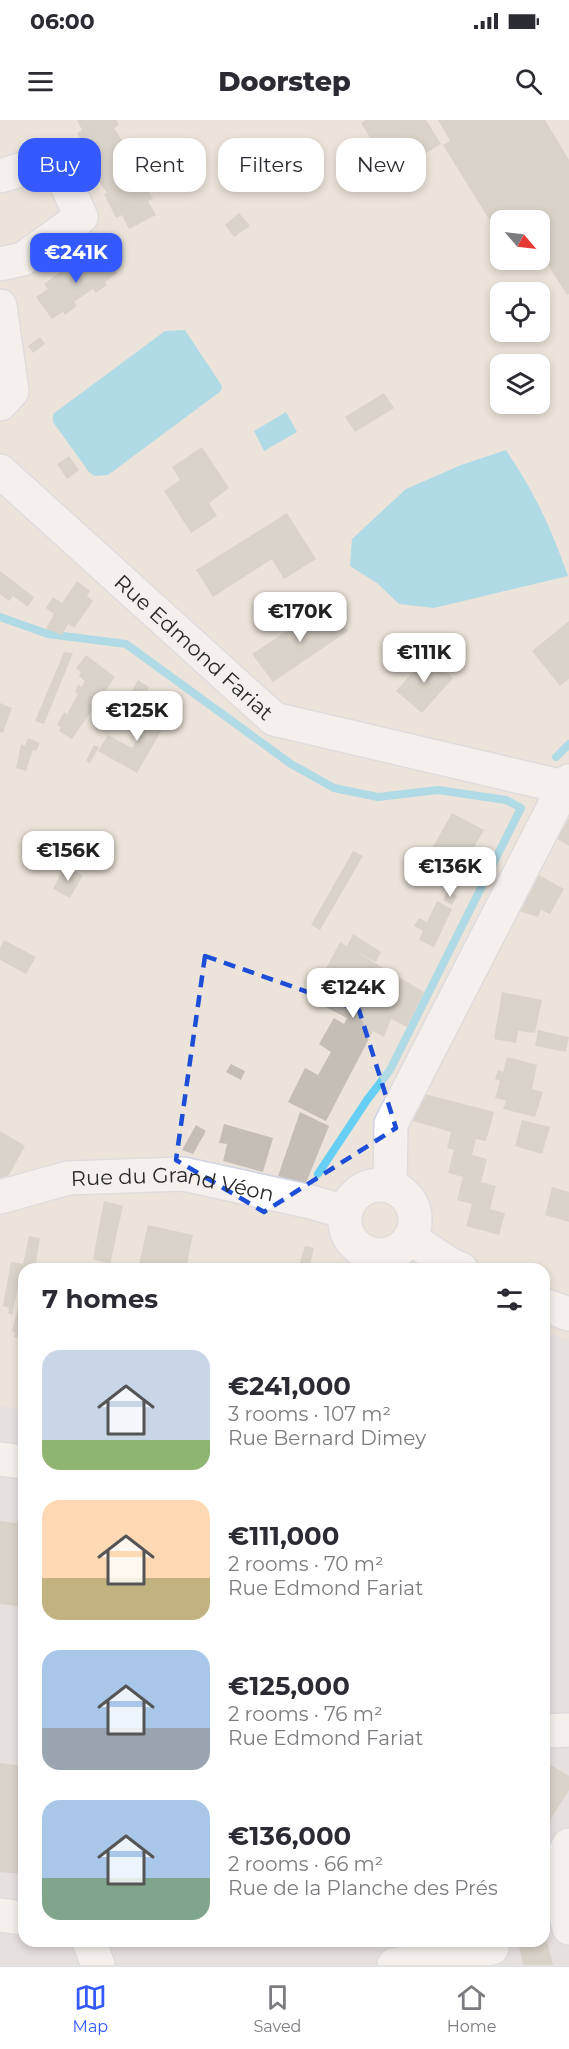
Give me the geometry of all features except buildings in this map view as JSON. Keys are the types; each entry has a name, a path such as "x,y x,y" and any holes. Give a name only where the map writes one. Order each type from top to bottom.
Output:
{"street":[{"path":"0,176 54,159 81,217 23,259 0,264"},
{"path":"0,306 12,392 0,404"},
{"name":"Rue Edmond Fariat","path":"0,471 274,719 567,784"},
{"path":"390,1186 391,1124 567,784"},
{"name":"Rue du Grand Véon","path":"0,1197 68,1178 183,1174 311,1202 345,1212"},
{"path":"379,1184 390,1186 400,1190 408,1197 413,1207 415,1228 410,1239 394,1253 372,1255 354,1260 353,1244 347,1234 345,1223 345,1212 350,1201 357,1192 367,1186 379,1184"},
{"path":"410,1239 448,1263"},
{"path":"550,1307 569,1314"},
{"path":"0,1459 18,1461"},
{"path":"550,1731 569,1730"},
{"path":"569,1845 555,1870 569,1928"},
{"path":"0,1915 18,1917"},
{"path":"91,1947 98,1965"},
{"path":"394,1965 493,1951"}],"highlighted area":[{"path":"205,956 359,1010 396,1128 264,1212 176,1160"}],"shaded area":[{"path":"550,1334 569,1340 569,1965 0,1965 0,1406 18,1409 18,1947 550,1947"}],"water":[{"path":"185,330 222,386 221,391 108,475 94,476 53,422 53,414 165,331"},
{"path":"286,412 297,432 264,451 254,431"},
{"path":"506,450 526,481 541,511 568,576 434,608 399,604 377,583 350,566 352,539 406,489 461,465"}],"waterway":[{"path":"0,617 48,634 126,644 291,764 334,788 378,797 438,790 506,800 521,808 390,1070 367,1100 318,1174"},
{"path":"556,757 569,744"}]}
